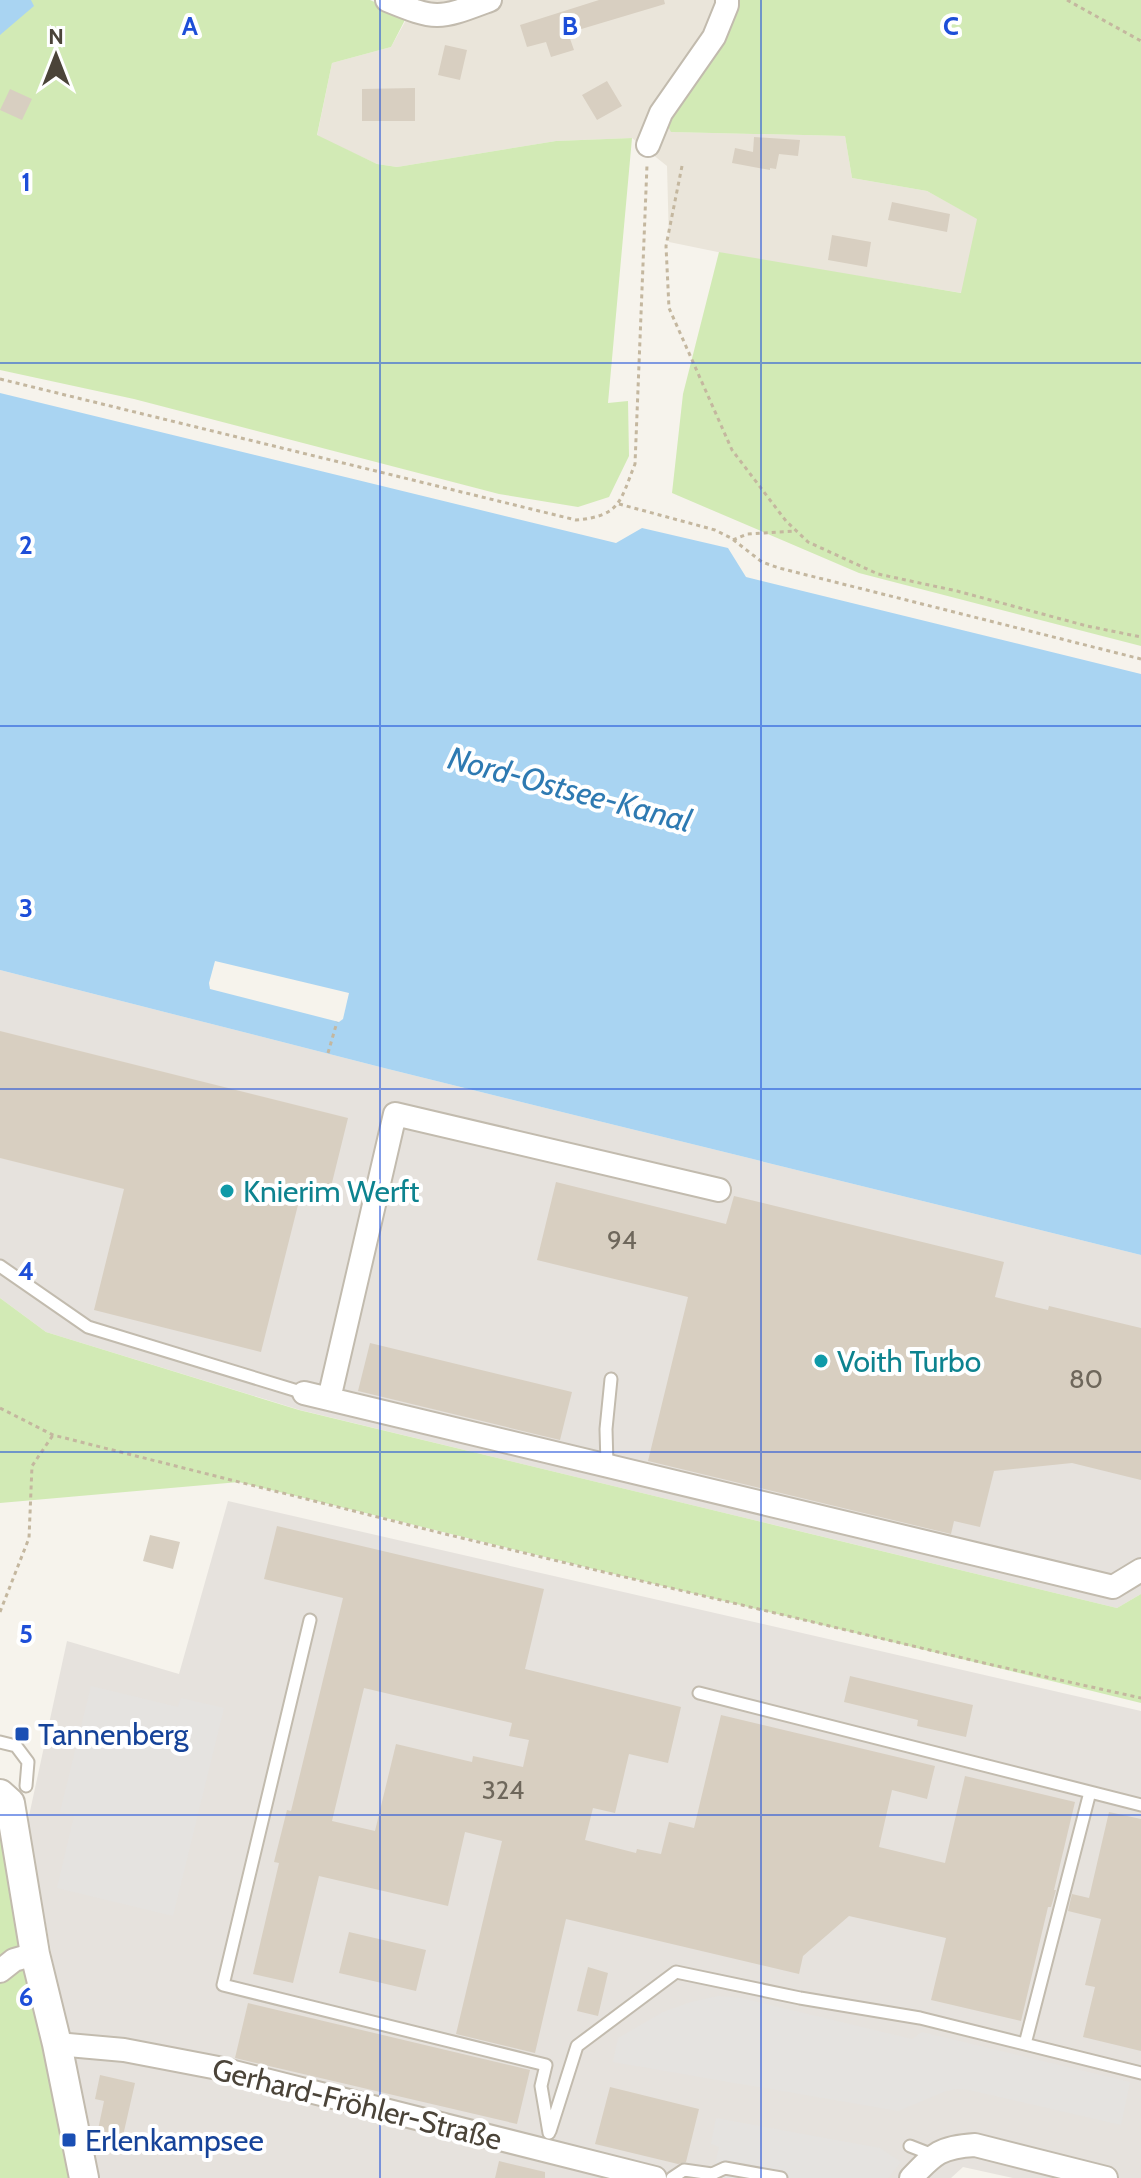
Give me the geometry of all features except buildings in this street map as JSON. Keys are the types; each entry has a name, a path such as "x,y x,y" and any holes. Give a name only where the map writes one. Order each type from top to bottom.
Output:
{"street":[{"path":"387,0 427,16 445,16 490,0"},
{"path":"648,145 661,113 714,37 727,0"},
{"path":"329,1399 395,1114 719,1190"},
{"path":"304,1393 1113,1587 1141,1570"},
{"path":"13,1790 10,1803 35,1954 84,2178"},
{"path":"0,1971 14,1960 35,1954"},
{"name":"Gerhard-Fröhler-Straße","path":"57,2044 124,2050 218,2068 547,2142 655,2178"},
{"path":"911,2178 933,2155 953,2146 975,2145 1106,2178"}],"lane":[{"path":"0,1266 88,1327 304,1393"},
{"path":"607,1465 606,1429 611,1379"},
{"path":"310,1620 223,1985 546,2065 541,2086 547,2142"},
{"path":"699,1693 1141,1805"},
{"path":"0,1742 16,1746 28,1762 13,1790"},
{"path":"1025,2044 1090,1792"},
{"path":"547,2142 577,2046 676,1972 800,1998 920,2018 1141,2073"},
{"path":"910,2146 933,2155"},
{"path":"672,2178 684,2170 712,2174 725,2168 781,2178"}],"path":[{"path":"1067,0 1141,41"},
{"path":"0,379 576,520 598,518 619,504 635,464 648,145"},
{"path":"682,166 666,246 669,308 732,450 786,521 808,542 878,574 957,591 1076,624 1141,637"},
{"path":"619,504 715,530 762,562 779,568 1141,659"},
{"path":"733,540 747,534 796,531"},
{"path":"328,1053 337,1022"},
{"path":"0,1408 53,1435 441,1533 1141,1698"},
{"path":"0,1612 29,1538 32,1466 53,1435"}],"shaded area":[{"path":"387,0 727,0 671,132 845,136 852,178 927,191 978,219 962,293 669,242 667,166 632,138 556,141 397,167 377,164 317,136 332,63 391,47 411,11"},
{"path":"0,970 1141,1255 1141,1594 1117,1608 300,1410 46,1332 0,1298"},
{"path":"228,1501 1141,1711 1141,2178 1013,2178 963,2167 951,2178 98,2178 27,1825 67,1641 179,1674"},
{"path":"91,1686 178,1707 181,1698 224,1708 173,1916 57,1888 74,1816 60,1812"},
{"path":"718,1996 741,1998 912,2039 922,2032 1130,2082 1121,2125 969,2090 946,2091 898,2111 613,2062 618,2038 663,2012"},
{"path":"716,2118 880,2148 901,2162 888,2178 712,2178 719,2147 711,2144"}],"green space":[{"path":"0,0 370,0 407,16 391,47 332,63 317,135 377,164 397,167 556,141 632,138 608,403 628,401 629,456 609,497 578,507 499,494 134,399 0,370"},
{"path":"727,0 1141,0 1141,646 859,573 672,493 683,394 719,252 961,293 977,219 927,191 852,178 845,136 671,132 661,113"},
{"path":"0,1298 46,1332 299,1410 1117,1608 1141,1594 1141,1703 239,1482 0,1503"},
{"path":"0,1823 74,2178 0,2178"}],"water":[{"path":"0,0 31,0 34,6 0,35"},
{"name":"Nord-Ostsee-Kanal","path":"0,393 616,543 642,528 728,548 746,577 1141,674 1141,1255 0,970"}],"pier":[{"path":"215,961 349,993 343,1019 339,1022 210,989"}],"place":[{"name":"Knierim Werft","path":"227,1191"},
{"name":"Voith Turbo","path":"821,1361"},
{"name":"Tannenberg","path":"22,1734"},
{"name":"Erlenkampsee","path":"69,2140"}]}
